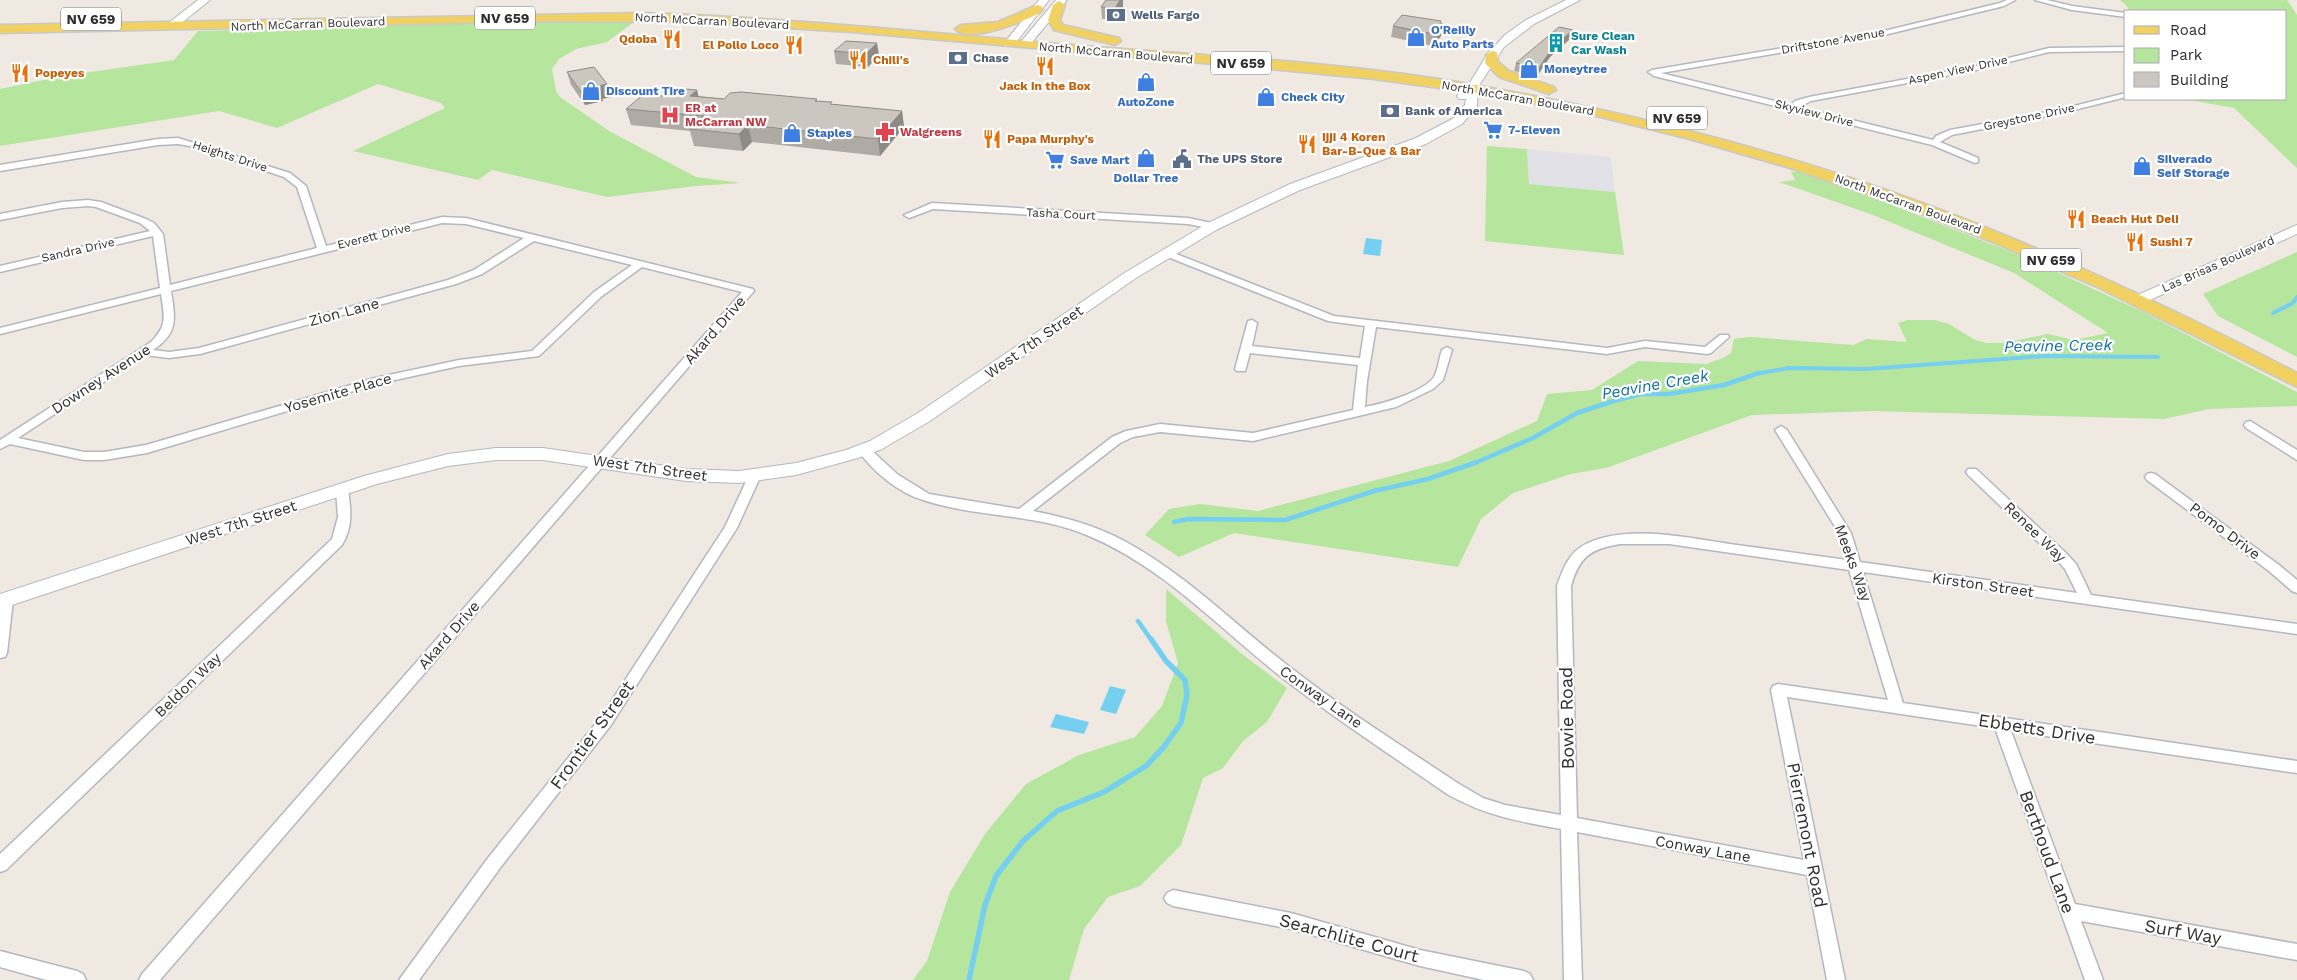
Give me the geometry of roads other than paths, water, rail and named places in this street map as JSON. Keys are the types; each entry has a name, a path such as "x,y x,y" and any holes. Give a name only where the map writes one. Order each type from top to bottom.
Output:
{"main road":[{"path":"170,27 205,0"},
{"name":"West 7th Street","path":"3,601 407,470 472,457 544,454 686,475 714,477 755,475 824,463 864,450 924,417 1130,275 1213,226 1295,187 1412,144 1458,121 1466,113 1474,98 1476,83 1492,55 1509,36 1530,21 1575,0"},
{"path":"1034,35 1060,2"},
{"path":"1060,2 1054,20 1061,28 1120,42"},
{"path":"945,27 966,29 1000,26 1017,20 1040,4"},
{"path":"1017,41 1040,4"},
{"name":"North McCarran Boulevard","path":"0,20 181,18 560,8 672,8 760,12 945,27 1017,41 1034,35 1370,64 1476,83 1610,114 1698,136 1796,164 1968,225 2081,273 2297,381"},
{"path":"412,21 480,14 647,12 672,8"},
{"name":"North McCarran Boulevard","path":"0,29 170,27 574,17 675,18 1017,41 1336,72 1549,90 1669,116 1827,162 1971,214 2156,292 2297,366"},
{"path":"1492,55 1491,62 1502,73 1549,90"},
{"name":"Las Brisas Boulevard","path":"2138,300 2297,229"}],"street":[{"name":"Driftstone Avenue","path":"1652,72 1884,33 2002,5 2012,0"},
{"path":"2038,0 2124,15"},
{"name":"Aspen View Drive","path":"1793,108 1798,103 1809,99 1972,69 2049,50 2124,49"},
{"name":"Skyview Drive","path":"1652,72 1935,143 1952,148 1975,160"},
{"name":"Greystone Drive","path":"1935,143 1939,138 1950,133 2058,112 2124,96"},
{"name":"Heights Drive","path":"0,168 158,142 188,142 287,175 296,180 301,186 322,249"},
{"path":"0,217 77,203 98,204 143,221 157,232"},
{"name":"Tasha Court","path":"909,214 932,206 1188,221 1213,226"},
{"name":"Everett Drive","path":"0,331 442,220 466,221 750,291"},
{"name":"Sandra Drive","path":"0,269 157,232"},
{"name":"Downey Avenue","path":"4,442 160,340 169,327 170,319 157,232"},
{"name":"Zion Lane","path":"144,352 169,355 200,351 452,282 478,272 533,237"},
{"path":"1166,253 1332,319 1607,351 1645,344 1707,351 1724,337"},
{"name":"Yosemite Place","path":"4,442 84,456 124,454 147,449 375,381 459,363 535,354 598,294 640,264"},
{"name":"Akard Drive","path":"148,980 750,291"},
{"path":"1241,369 1252,323"},
{"path":"1359,412 1361,381 1371,324"},
{"path":"1245,349 1365,362"},
{"path":"1022,513 1116,440 1130,434 1160,428 1253,437 1392,405 1429,387 1439,378 1447,350"},
{"path":"2250,424 2297,456"},
{"name":"Meeks Way","path":"1781,430 1845,533 1897,707"},
{"name":"Conway Lane","path":"864,450 893,480 906,489 926,497 1064,522 1092,531 1136,552 1160,569 1286,674 1453,789 1478,802 1505,812 1814,869"},
{"name":"Renee Way","path":"1972,472 2071,567 2087,600"},
{"name":"Frontier Street","path":"408,980 494,863 606,721 731,528 755,475"},
{"name":"Pomo Drive","path":"2151,476 2274,568 2297,588"},
{"name":"Beldon Way","path":"0,865 337,542 344,531 346,520 342,490"},
{"name":"Bowie Road","path":"1573,980 1567,824 1569,725 1564,586 1566,572 1577,556 1596,544 1631,538 1669,540"},
{"name":"Kirston Street","path":"1669,540 2297,629"},
{"path":"0,653 3,601"},
{"name":"Ebbetts Drive","path":"1778,690 2297,767"},
{"name":"Pierremont Road","path":"1778,690 1836,980"},
{"name":"Berthoud Lane","path":"2001,724 2094,980"},
{"name":"Searchlite Court","path":"1173,898 1291,921 1420,958 1524,980"},
{"name":"Surf Way","path":"2069,911 2297,952"},
{"path":"0,959 77,980"}],"water":[{"path":"1366,238 1382,240 1380,256 1363,254"},
{"path":"1110,686 1126,690 1116,714 1100,710"},
{"path":"1056,714 1089,722 1084,734 1050,727"}],"waterway":[{"name":"Peavine Creek","path":"2273,313 2293,303 2297,297"},
{"name":"Peavine Creek","path":"1757,374 1789,368 1866,369 2046,356 2158,357"},
{"name":"Peavine Creek","path":"1174,522 1188,519 1285,520 1374,491 1428,479 1477,462 1533,438 1577,413 1617,400 1641,394 1669,394 1724,385 1757,374"},
{"name":"Peavine Creek","path":"1138,621 1152,641"},
{"name":"Peavine Creek","path":"969,980 985,905 996,876 1023,841 1057,811 1104,792 1146,766 1163,748 1181,723 1187,695 1185,680 1166,661 1151,639"}],"place":[{"name":"Wells Fargo","path":"1116,15"},
{"name":"O'Reilly Auto Parts","path":"1416,37"},
{"name":"Qdoba","path":"672,39"},
{"name":"Sure Clean Car Wash","path":"1556,43"},
{"name":"El Pollo Loco","path":"794,45"},
{"name":"Chase","path":"958,58"},
{"name":"Chili's","path":"858,60"},
{"name":"Jack in the Box","path":"1045,66"},
{"name":"Moneytree","path":"1529,69"},
{"name":"Popeyes","path":"20,73"},
{"name":"AutoZone","path":"1146,82"},
{"name":"Discount Tire","path":"591,91"},
{"name":"Check City","path":"1266,97"},
{"name":"Bank of America","path":"1390,111"},
{"name":"ER at McCarran NW","path":"670,115"},
{"name":"7-Eleven","path":"1493,130"},
{"name":"Walgreens","path":"885,132"},
{"name":"Staples","path":"792,133"},
{"name":"Papa Murphy's","path":"992,139"},
{"name":"Ijji 4 Koren Bar-B-Que & Bar","path":"1307,144"},
{"name":"Dollar Tree","path":"1146,158"},
{"name":"The UPS Store","path":"1182,159"},
{"name":"Save Mart","path":"1055,160"},
{"name":"Silverado Self Storage","path":"2142,166"},
{"name":"Beach Hut Deli","path":"2076,219"},
{"name":"Sushi 7","path":"2135,242"}]}
